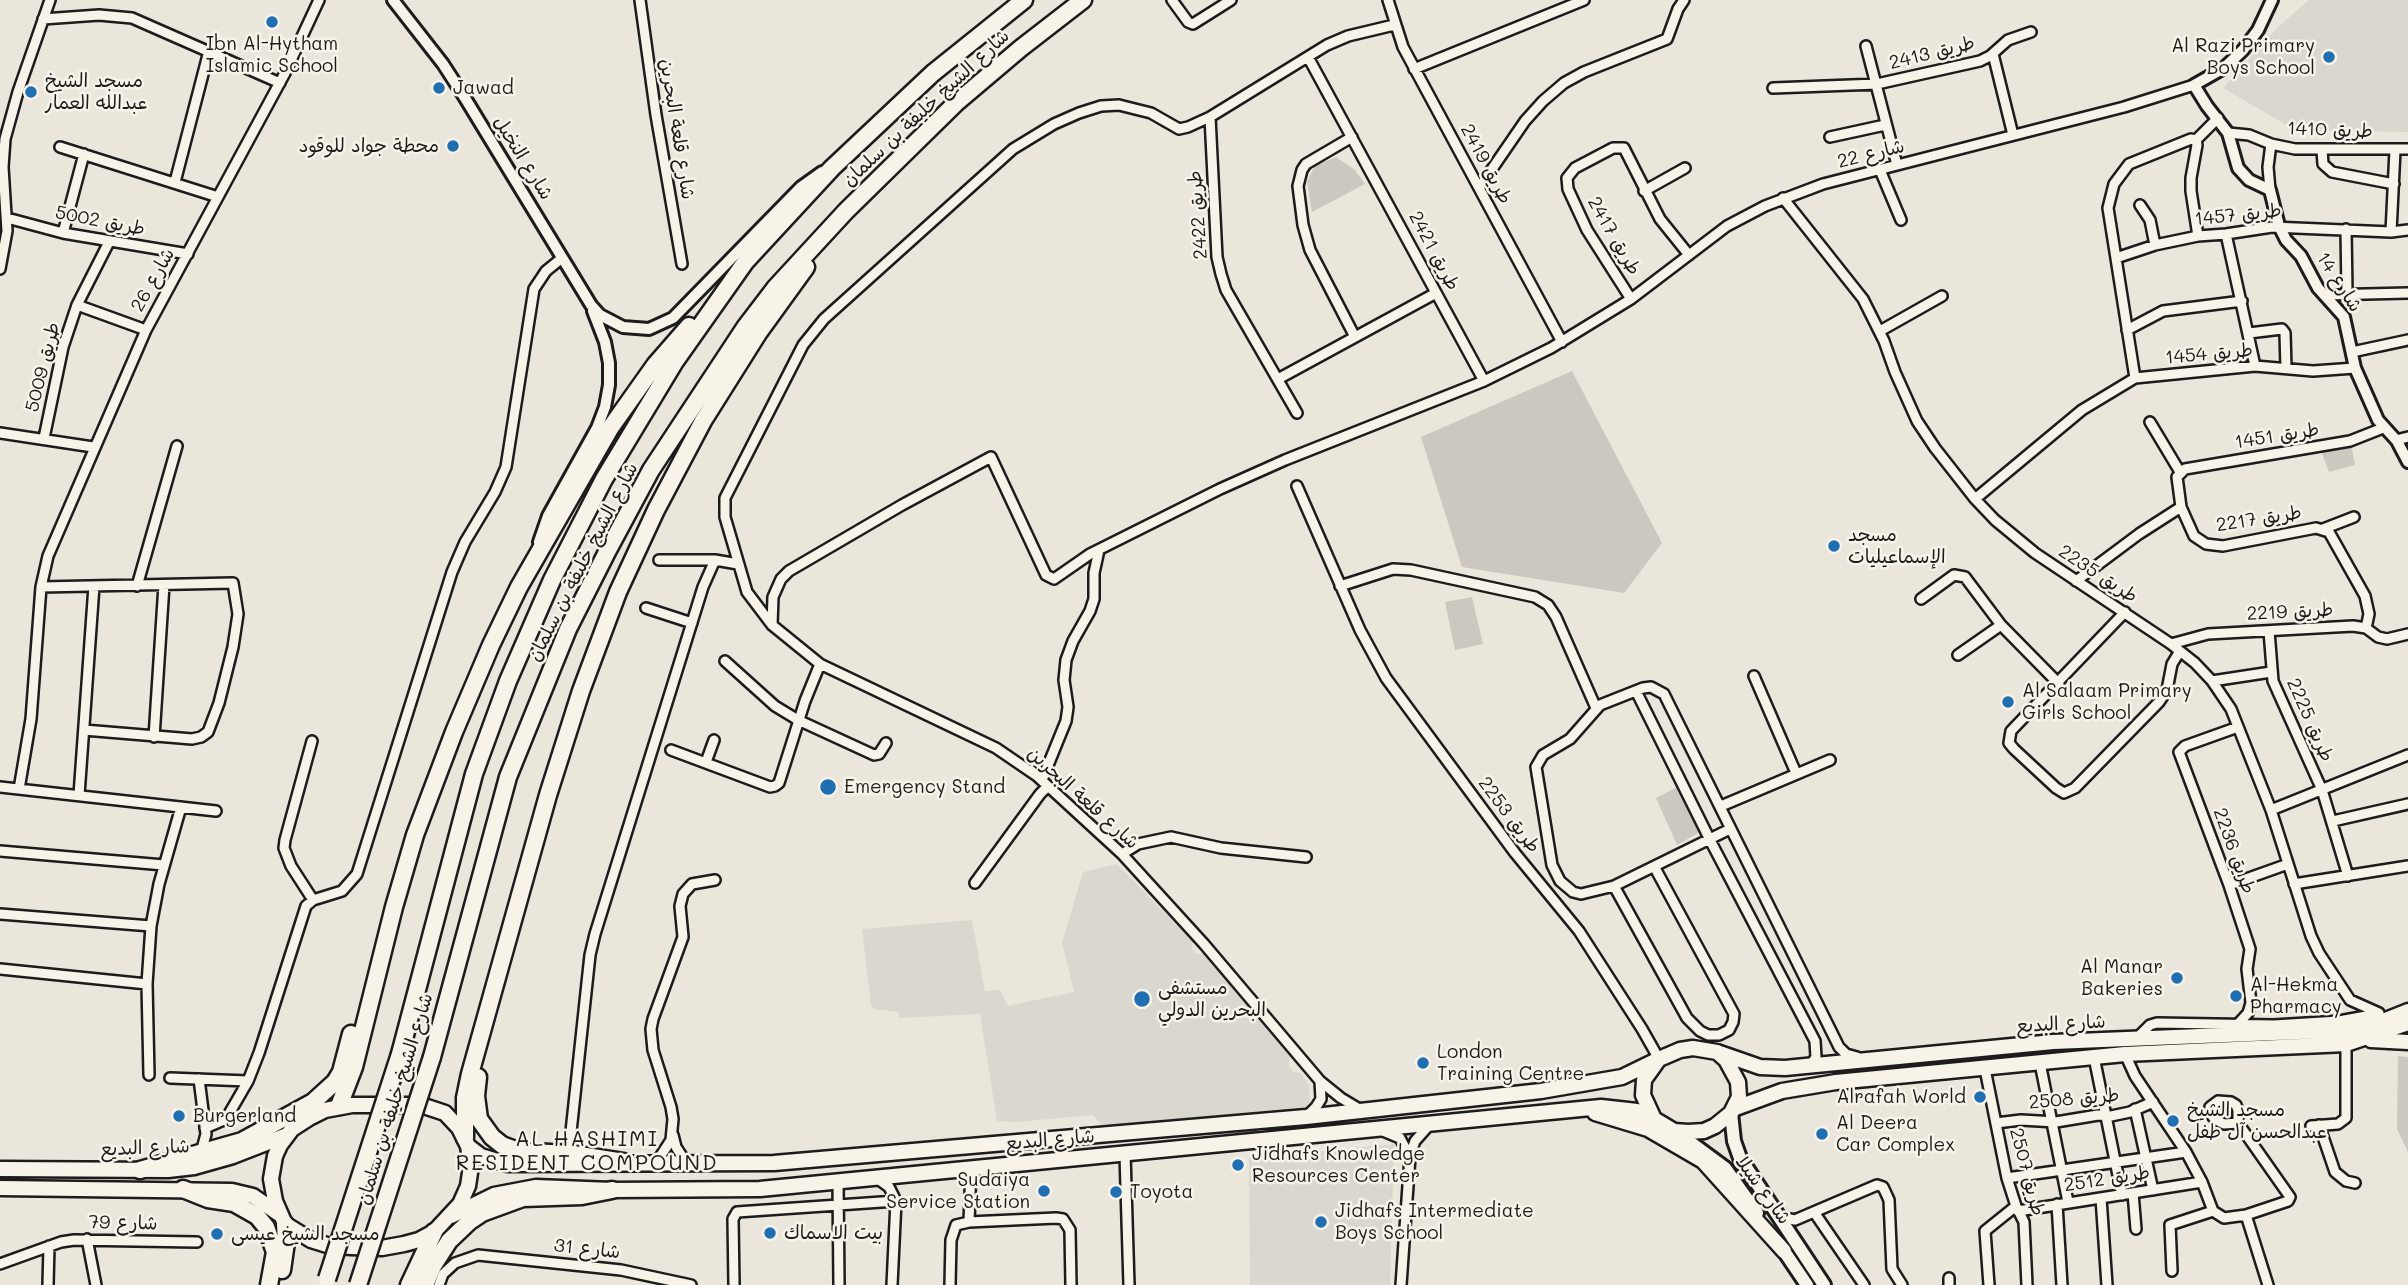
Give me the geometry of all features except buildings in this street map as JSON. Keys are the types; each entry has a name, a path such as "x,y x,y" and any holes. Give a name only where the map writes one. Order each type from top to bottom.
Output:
{"highway":[{"name":"شارع الشيخ خليفة بن سلمان","path":"326,1282 400,1054 474,774 508,681 552,580 604,479 674,363 741,266 832,168 933,72 1024,0"},
{"name":"شارع الشيخ خليفة بن سلمان","path":"358,1285 432,1057 508,777 568,629 651,470 775,288 846,211 956,103 1083,0"},
{"path":"467,1142 464,1111 467,1086 487,1010 548,795 618,592 656,510 703,421 759,332 846,211"},
{"path":"339,1107 354,1067 404,870 426,803 491,645 537,555 611,427 655,365 741,266"},
{"path":"140,1170 225,1147 313,1102 326,1092 341,1072 355,1021 370,999"},
{"path":"487,1010 489,1023 476,1096 479,1119 492,1137 513,1149 568,1150 624,1162"},
{"path":"183,1189 208,1199 234,1203 257,1216 266,1227 275,1252 269,1285"},
{"path":"425,1285 449,1241 482,1213 523,1198 582,1196 612,1190"},
{"path":"278,1285 286,1246 283,1219"},
{"path":"409,1285 434,1232"}],"main road":[{"name":"شارع البديع","path":"1717,1052 1773,1069 2053,1042 2136,1039 2233,1030 2348,1030 2405,1017"},
{"name":"شارع البديع","path":"1732,1111 1766,1095 1802,1087 2125,1054 2346,1044 2362,1040 2405,1017"},
{"path":"2362,1040 2408,1042"},
{"path":"1704,1049 1717,1052 1734,1070 1738,1082 1739,1097 1732,1111 1715,1126 1688,1132 1674,1131 1654,1119 1645,1101 1643,1087 1647,1074 1659,1059 1680,1050 1704,1049"},
{"name":"شارع البديع","path":"467,1142 481,1156 506,1164 774,1163 1306,1116 1541,1091 1622,1077 1659,1059"},
{"path":"421,1105 433,1108 452,1120 467,1142 471,1166 468,1186 451,1216 434,1232 419,1240 382,1248 327,1245 311,1240 283,1219 272,1191 272,1167 280,1145 287,1135 309,1118 339,1107 421,1105"},
{"name":"شارع البديع","path":"451,1216 479,1200 515,1189 760,1189 1601,1107 1622,1108 1654,1119"},
{"path":"1577,1110 1634,1124 1688,1151 1717,1176 1784,1251"},
{"name":"شارع شيلا","path":"1732,1111 1736,1149 1824,1285"},
{"name":"شارع شيلا","path":"1674,1131 1725,1168 1807,1285"},
{"name":"شارع البديع","path":"0,1170 140,1170 194,1167 233,1156 287,1135"},
{"name":"شارع البديع","path":"0,1188 232,1191 248,1194 283,1219"}],"street":[{"path":"0,269 6,244 2,147 15,100 50,0"},
{"name":"شارع 26","path":"19,789 35,681 41,587 48,556 146,330 280,83 319,0"},
{"name":"شارع النخيل","path":"393,0 443,64 591,305 600,315 623,327 649,329 662,325 682,310 801,187 832,168"},
{"name":"شارع قلعة البحرين","path":"640,0 656,115 682,264"},
{"path":"1172,0 1186,20 1193,24 1231,0"},
{"name":"طريق 2419","path":"1388,0 1394,25 1414,69 1562,342"},
{"path":"1414,69 1584,0"},
{"path":"1479,187 1525,121 1543,101 1564,83 1584,72 1667,38 1684,0"},
{"name":"شارع 22","path":"772,625 773,597 781,579 789,570 991,457 1049,578 1058,578 1073,565 1099,550 1188,504 1274,465 1484,381 1562,342 1631,299 1727,226 1783,198 1823,184 2124,107 2194,85 2224,68 2243,50 2258,30 2272,0"},
{"path":"43,19 99,15 124,17 148,24 280,83"},
{"path":"1210,117 1308,57 1348,36 1394,25"},
{"name":"طريق 2413","path":"1877,84 1980,61 1993,54 2008,40 2031,32"},
{"name":"طريق 2413","path":"1866,46 1897,165"},
{"path":"174,182 209,51"},
{"name":"طريق 2413","path":"1993,54 2013,135"},
{"name":"طريق 2421","path":"1308,57 1484,381"},
{"path":"1773,88 1877,84"},
{"path":"2194,85 2228,133 2242,174 2270,190"},
{"name":"شارع قلعة البحرين","path":"1210,117 1179,129 1151,113 1119,105 1101,106 1054,124 1013,149 824,319 803,345 725,498 725,517 747,592 772,625 820,664 996,748 1045,783 1122,855 1203,944 1320,1081 1361,1110"},
{"name":"طريق 2422","path":"1210,117 1217,257 1221,274 1226,290 1297,413"},
{"path":"1975,499 2082,410 2135,378 2108,208 2109,199 2121,173 2129,164 2192,139 2196,140 2218,118"},
{"path":"1830,137 1885,125"},
{"name":"طريق 1410","path":"2228,133 2249,135 2271,144 2295,149 2408,149"},
{"path":"1352,137 1312,158 1301,170 1298,187 1303,225 1310,250 1355,337"},
{"path":"2196,140 2191,191 2199,236"},
{"path":"2270,190 2268,167 2271,144"},
{"name":"طريق 2417","path":"1631,299 1587,230 1568,189 1569,174 1575,168 1619,146 1627,152 1660,219 1689,255"},
{"path":"60,147 218,197"},
{"path":"2322,150 2323,164 2332,172 2394,184"},
{"path":"2391,232 2395,150"},
{"path":"63,233 84,154"},
{"path":"1644,191 1685,168"},
{"path":"1880,170 1901,220"},
{"name":"شارع 14","path":"2270,190 2279,226 2286,240 2301,256 2309,276 2323,295 2344,317 2355,368 2384,428 2396,440 2408,462"},
{"name":"طريق 2235","path":"1783,198 1851,282 1880,331 1917,421 1975,499 1995,520 2035,553 2171,644 2212,681 2231,709 2271,810 2311,936 2350,1000"},
{"path":"2140,205 2150,220 2154,245"},
{"name":"طريق 5002","path":"6,218 63,233 188,254"},
{"name":"طريق 1457","path":"2116,258 2154,245 2199,236 2279,226 2391,232 2408,230"},
{"path":"2346,229 2347,293"},
{"path":"2226,234 2255,366"},
{"name":"طريق 5009","path":"44,438 63,347 77,305 109,242"},
{"path":"205,1131 230,1115 248,1081 302,914 313,900 342,891 357,874 452,572 465,542 499,485 506,467 534,289 545,271 562,258"},
{"path":"1278,379 1436,293"},
{"path":"2323,295 2408,293"},
{"path":"1880,331 1942,296"},
{"path":"2127,330 2163,311 2242,301"},
{"name":"طريق 5009","path":"77,305 146,330"},
{"name":"شارع النخيل","path":"537,555 548,516 597,428 605,407 609,363 605,342 591,305"},
{"name":"طريق 1454","path":"2249,333 2282,329 2285,333 2286,368"},
{"path":"2352,352 2408,340"},
{"name":"طريق 1454","path":"2135,378 2255,366 2313,371 2355,368"},
{"path":"2150,422 2178,475"},
{"name":"طريق 1451","path":"2178,475 2185,468 2350,441 2384,428"},
{"path":"0,433 93,447"},
{"path":"2396,440 2408,437"},
{"path":"137,586 177,446"},
{"name":"طريق 2217","path":"2178,475 2181,507 2194,536 2206,544 2214,546 2323,528 2333,538 2365,596 2369,614 2366,628"},
{"name":"طريق 2253","path":"1297,486 1360,630 1386,678 1515,853 1579,931 1659,1059"},
{"path":"2076,581 2139,534 2181,507"},
{"path":"2323,528 2354,517"},
{"path":"975,883 1040,794 1045,783 1066,721 1068,707 1063,680 1066,660 1094,599 1094,573 1099,550"},
{"path":"659,560 715,560 738,564"},
{"path":"568,1150 594,934 706,578 715,560"},
{"path":"1340,586 1393,569 1411,570 1535,597 1548,605 1556,617 1596,708"},
{"path":"1920,599 1954,575 1965,577 2001,625 2059,684"},
{"path":"41,587 233,583 238,614 228,668 208,732 192,739 84,730"},
{"path":"154,737 164,585"},
{"path":"79,795 94,586"},
{"path":"646,608 692,623"},
{"path":"2125,612 2059,684 2011,731 2009,737 2014,749 2064,793 2075,788 2159,702 2167,690 2172,664 2180,652"},
{"path":"1958,655 2001,625"},
{"name":"طريق 2219","path":"2171,644 2208,634 2357,626 2387,639 2408,635"},
{"name":"طريق 2225","path":"2269,631 2274,685 2322,790 2348,876"},
{"path":"725,661 775,706 798,720 874,755 879,754 886,743"},
{"path":"671,750 770,787 775,786 779,783 798,720 820,664"},
{"path":"2212,681 2271,672"},
{"path":"1754,676 1796,773"},
{"path":"1810,1066 1818,1052 1815,1041 1709,839 1636,691 1651,687 1664,694 1841,1051 1850,1057 1887,1058"},
{"name":"طريق 2253","path":"1565,888 1550,856 1536,766 1543,755 1575,734 1596,708 1636,691"},
{"name":"طريق 2236","path":"2233,1030 2248,1013 2251,1003 2247,969 2250,949 2179,752 2185,746 2238,727"},
{"path":"706,762 714,740"},
{"path":"312,741 284,848 291,866 313,900"},
{"path":"2271,810 2408,755"},
{"path":"1721,806 1830,761"},
{"path":"0,787 216,811"},
{"path":"2333,821 2408,804"},
{"path":"149,1075 148,984 151,926 164,865 181,807"},
{"path":"1552,899 1565,888 1581,894 1614,886 1730,829"},
{"path":"1122,855 1148,840 1171,837 1221,848 1306,857"},
{"path":"0,851 164,865"},
{"path":"2229,885 2288,864"},
{"path":"2294,884 2408,866"},
{"path":"1614,886 1686,1018 1700,1031 1708,1035 1719,1035 1729,1030 1734,1014 1655,868"},
{"path":"687,1164 676,1147 672,1132 671,1107 653,1050 651,1029 683,937 680,906 683,894 692,884 715,880"},
{"path":"0,914 151,926"},
{"path":"0,969 148,984"},
{"path":"2349,1020 2350,1000 2379,1013 2405,1017"},
{"path":"2233,1030 2349,1020 2379,1013"},
{"path":"2346,1044 2346,1118 2338,1124 2315,1125 2335,1172 2346,1181 2355,1182"},
{"path":"2125,1054 2136,1076 2186,1152 2213,1211 2224,1218 2246,1215 2288,1201 2290,1197 2238,1122"},
{"path":"2094,1057 2122,1195"},
{"path":"2040,1063 2068,1202"},
{"name":"طريق 2507","path":"1985,1069 2007,1178 2024,1222 2027,1285"},
{"path":"170,1078 248,1081"},
{"path":"199,1079 205,1131 200,1154"},
{"path":"1306,1116 1319,1104 1322,1093 1320,1081"},
{"name":"طريق 2508","path":"1996,1123 2106,1115 2153,1102"},
{"path":"2135,1109 2153,1190"},
{"path":"1401,1285 1410,1157 1420,1134 1432,1122"},
{"path":"1371,1129 1400,1139 1410,1157"},
{"path":"205,1131 214,1142 225,1147"},
{"path":"656,1163 667,1148 672,1132"},
{"path":"2007,1178 2186,1152"},
{"path":"1125,1154 1129,1285"},
{"path":"969,1222 971,1167"},
{"path":"877,1178 889,1187 896,1201 892,1285"},
{"path":"838,1181 839,1285"},
{"name":"طريق 2512","path":"2017,1209 2202,1182"},
{"path":"1779,1217 1796,1220 1877,1185 1883,1187 1889,1200 1892,1269 1902,1285"},
{"path":"760,1189 762,1209"},
{"path":"2133,1193 2136,1230"},
{"path":"2101,1198 2107,1285"},
{"path":"734,1285 734,1216 740,1210 896,1201"},
{"path":"2057,1204 2062,1285"},
{"path":"1989,1285 1986,1231 2017,1209"},
{"path":"2172,1271 2170,1225 2213,1211"},
{"path":"1814,1212 1864,1285"},
{"path":"2246,1215 2267,1285"},
{"path":"950,1285 953,1230 956,1225 969,1222 1063,1219 1070,1230 1070,1285"},
{"path":"1790,1234 1796,1220"},
{"path":"88,1239 96,1285"},
{"name":"شارع 79","path":"0,1264 61,1242 88,1239 197,1241"},
{"path":"48,1285 49,1246"},
{"name":"شارع 31","path":"439,1285 443,1275 454,1263 478,1255 621,1270 691,1285"}],"shaded area":[{"name":"Al Razi Primary Boys School","path":"2309,0 2408,0 2408,132 2295,130 2223,88 2278,27"},
{"path":"1336,157 1355,170 1365,184 1312,212 1307,182 1315,166"},
{"path":"1572,371 1662,543 1624,593 1462,567 1421,437"},
{"path":"2351,445 2355,465 2329,472 2321,451"},
{"path":"1472,597 1483,644 1455,650 1445,602"},
{"path":"1677,787 1700,832 1677,845 1656,798"},
{"name":"مستشفى البحرين الدولي","path":"1117,864 1193,942 1192,949 1197,954 1203,953 1290,1056 1289,1067 1293,1072 1301,1073 1309,1086 1310,1103 1305,1107 1102,1126 1093,1115 1017,1122 997,1121 980,1014 899,1018 899,1012 874,1009 871,1005 862,929 972,920 985,991 1000,990 1008,1006 1074,992 1062,943 1083,872"},
{"path":"2398,1056 2408,1057 2408,1152 2397,1129"},
{"name":"Jidhafs Intermediate Boys School","path":"1394,1144 1390,1285 1250,1285 1249,1158"}],"place":[{"name":"Ibn Al-Hytham Islamic School","path":"272,22"},
{"name":"Al Razi Primary Boys School","path":"2329,57"},
{"name":"Jawad","path":"439,88"},
{"name":"مسجد الشيخ عبدالله العمار","path":"31,92"},
{"name":"محطة جواد للوقود","path":"453,146"},
{"name":"مسجد الإسماعيليات","path":"1834,546"},
{"name":"Al Salaam Primary Girls School","path":"2008,702"},
{"name":"Emergency Stand","path":"828,787"},
{"name":"Al Manar Bakeries","path":"2177,978"},
{"name":"Al-Hekma Pharmacy","path":"2236,996"},
{"name":"مستشفى البحرين الدولي","path":"1142,999"},
{"name":"London Training Centre","path":"1423,1063"},
{"name":"Alrafah World","path":"1980,1097"},
{"name":"Burgerland","path":"179,1116"},
{"name":"مسجد الشيخ عبدالحسن آل طفل","path":"2173,1121"},
{"name":"Al Deera Car Complex","path":"1822,1134"},
{"name":"Jidhafs Knowledge Resources Center","path":"1238,1165"},
{"name":"Sudaiya Service Station","path":"1044,1191"},
{"name":"Toyota","path":"1116,1192"},
{"name":"Jidhafs Intermediate Boys School","path":"1321,1222"},
{"name":"بيت الاسماك","path":"770,1233"},
{"name":"مسجد الشيخ عيسى","path":"217,1234"}],"district":[{"name":"AL HASHIMI RESIDENT COMPOUND","path":"587,1152"}]}
